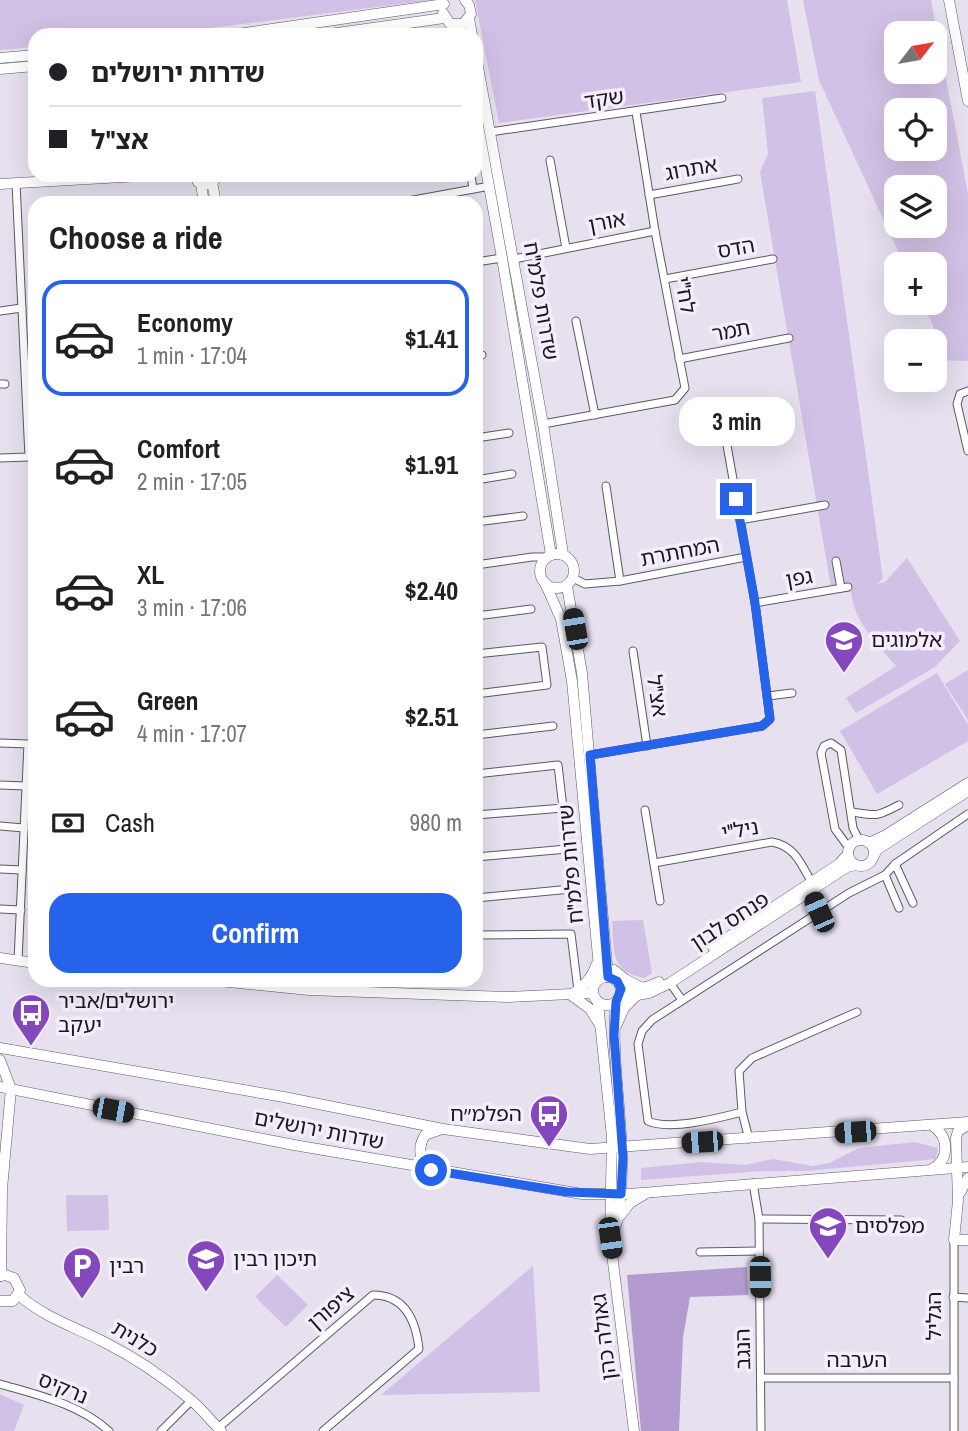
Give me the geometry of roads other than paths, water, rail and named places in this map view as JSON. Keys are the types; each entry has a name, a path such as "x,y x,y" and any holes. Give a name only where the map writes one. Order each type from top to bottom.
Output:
{"street":[{"path":"465,0 471,9 471,28"},
{"path":"949,0 968,100"},
{"path":"446,2 442,11 444,18 455,28"},
{"path":"277,28 446,2"},
{"path":"373,28 444,18"},
{"path":"459,28 469,18"},
{"path":"0,58 28,56"},
{"path":"0,69 28,67"},
{"name":"שקד","path":"483,133 722,99"},
{"name":"לח\"י","path":"544,424 676,400 685,388 636,112"},
{"name":"שדרות פלמ\"ח","path":"483,138 544,424 563,554"},
{"name":"שדרות פלמ\"ח","path":"483,140 490,186 508,258 549,556"},
{"name":"אורן","path":"550,160 566,248"},
{"name":"אתרוג","path":"649,195 738,179"},
{"path":"0,184 34,182"},
{"path":"472,182 473,189"},
{"path":"16,183 28,398"},
{"path":"435,196 490,186"},
{"name":"אורן","path":"483,261 655,231"},
{"name":"הדס","path":"664,279 773,259"},
{"path":"0,311 22,309"},
{"path":"576,321 596,415"},
{"name":"תמר","path":"679,359 789,338"},
{"path":"968,391 960,394 957,404 968,452"},
{"path":"964,426 968,413"},
{"name":"אצ\"ל","path":"590,755 762,726 770,719 755,603 724,434 786,423"},
{"path":"483,437 509,433"},
{"path":"0,458 28,457"},
{"path":"483,479 512,474"},
{"name":"המחתרת","path":"606,485 620,581"},
{"path":"740,520 825,505"},
{"path":"483,521 523,516"},
{"path":"483,564 563,554 575,567 570,582 555,589 545,583 540,573 540,567 549,556"},
{"name":"המחתרת","path":"570,582 585,584 620,581 746,557"},
{"name":"גפן","path":"755,603 845,587 836,561"},
{"name":"שדרות פלמ\"ח","path":"570,582 582,673 606,936 604,978"},
{"name":"שדרות פלמ\"ח","path":"545,583 561,619 572,681 599,954 604,978"},
{"path":"483,615 531,609"},
{"path":"483,653 542,647 547,685 483,693"},
{"name":"אצ\"ל","path":"633,651 648,746"},
{"path":"768,696 792,693"},
{"path":"483,734 554,726"},
{"path":"0,743 28,744 18,961"},
{"path":"874,855 853,828 841,750 831,743 827,744 821,753 835,828 848,851 850,861 856,865 867,864 874,855 878,849 968,791"},
{"path":"483,773 558,765 563,808 483,814"},
{"path":"848,851 864,841 886,835 968,782"},
{"path":"0,785 26,786"},
{"path":"852,812 869,816 880,815 899,805"},
{"path":"645,810 660,901"},
{"path":"742,1112 688,1122 659,1124 648,1121 638,1044 642,1031 652,1020 819,912 885,875 895,864 968,814"},
{"path":"917,825 928,840"},
{"path":"0,826 24,828"},
{"name":"ניל\"י","path":"654,863 772,842 784,844 795,853 819,912"},
{"path":"483,856 567,849"},
{"name":"פנחס לבון","path":"618,996 649,993 670,983 811,887 839,864 848,851"},
{"path":"895,864 913,904"},
{"name":"פנחס לבון","path":"640,992 811,887 846,867 856,865"},
{"path":"0,869 22,870"},
{"path":"885,875 899,908"},
{"path":"483,897 571,889"},
{"path":"0,909 21,911"},
{"path":"483,935 571,934 574,993 590,1009 602,1028"},
{"path":"606,936 610,959 616,973 640,992 621,1013 614,1035"},
{"path":"574,993 593,974 599,954"},
{"path":"0,958 28,962"},
{"path":"616,1194 617,1148 614,1035 618,996 614,979 604,978 594,985 602,1028 611,1128 617,1148"},
{"path":"670,983 682,1000"},
{"path":"338,987 508,997 574,993 609,1005 618,996"},
{"path":"749,1139 742,1112 739,1071 752,1058 857,1012"},
{"name":"שדרות ירושלים","path":"0,1048 284,1097 443,1129 590,1149 968,1124"},
{"path":"0,1060 5,1070 9,1114 1,1189 0,1276"},
{"name":"שדרות ירושלים","path":"5,1088 431,1170 582,1194 649,1192 962,1168"},
{"path":"0,1095 9,1114"},
{"name":"הגליל","path":"954,1431 954,1240 962,1168 958,1131 968,1124"},
{"path":"925,1172 939,1165 945,1156 946,1145 942,1135 933,1126"},
{"path":"590,1149 605,1140 611,1128"},
{"path":"431,1170 422,1158 420,1145 428,1134 443,1129"},
{"name":"הגליל","path":"958,1201 960,1190 968,1178"},
{"name":"הנגב","path":"753,1183 759,1219 761,1431"},
{"path":"582,1194 599,1202 614,1220 630,1203 649,1192"},
{"name":"גאולה כהן","path":"616,1194 610,1238 634,1431"},
{"path":"759,1219 901,1220"},
{"path":"954,1240 968,1240"},
{"path":"701,1252 759,1251"},
{"name":"כלנית","path":"0,1276 14,1278 19,1285 19,1294 30,1306 106,1343 192,1400 220,1429"},
{"path":"0,1301 9,1303 19,1294"},
{"name":"ציפורן","path":"220,1429 373,1295 387,1295 403,1307 416,1327 419,1349 323,1431"},
{"path":"953,1297 968,1298"},
{"name":"הערבה","path":"761,1378 954,1378"},
{"name":"נרקיס","path":"0,1384 64,1403 102,1424 109,1431"},
{"path":"161,1431 192,1400"}],"place":[{"name":"אלמוגים","path":"844,674"},
{"name":"ירושלים/אביר יעקב","path":"31,1047"},
{"name":"הפלמ״ח","path":"549,1148"},
{"name":"מפלסים","path":"828,1260"},
{"name":"תיכון רבין","path":"206,1293"},
{"name":"רבין","path":"82,1300"}]}
